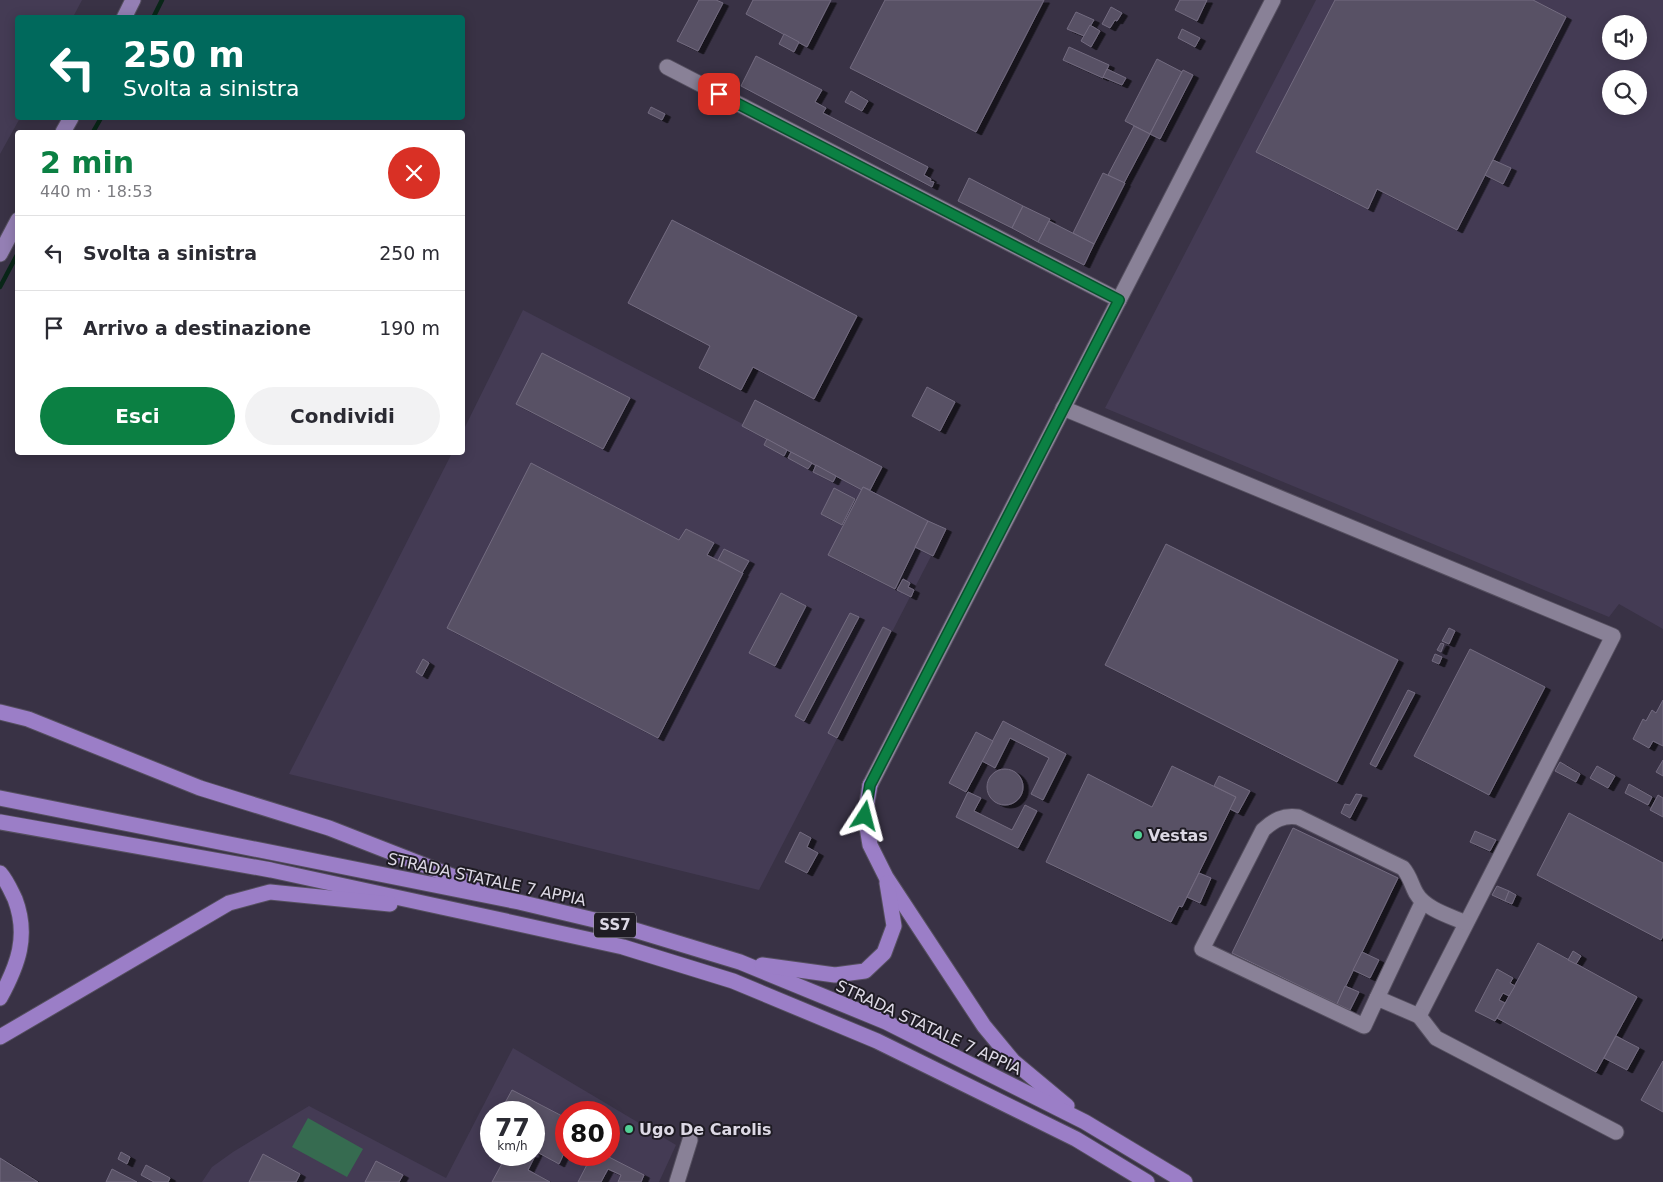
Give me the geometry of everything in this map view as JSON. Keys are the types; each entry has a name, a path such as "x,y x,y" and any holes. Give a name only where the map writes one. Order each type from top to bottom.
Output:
{"highway":[{"path":"0,712 28,719 200,788 329,828 519,902"},
{"path":"870,785 865,816 868,835 870,845 886,876 984,1026 1014,1061 1085,1122"},
{"name":"STRADA STATALE 7 APPIA","path":"0,798 519,902 628,928 740,962 886,1022 1085,1122 1185,1182"},
{"name":"SS7","path":"0,822 271,870 623,947 733,981 877,1041 1076,1139 1147,1182"},
{"path":"0,873 7,880 21,916 21,945 14,973 0,998"},
{"path":"740,962 836,975 865,970 884,953 894,926 886,876"},
{"path":"0,1037 229,903 270,892 469,913"}],"main road":[{"path":"126,15 133,0"},
{"path":"0,254 15,226"}],"street":[{"path":"870,785 1273,0"},
{"path":"667,67 1119,300"},
{"path":"1063,408 1613,636 1419,1016"},
{"path":"1422,902 1364,1026 1202,949 1263,830 1279,818 1288,816 1298,817 1403,868 1409,875 1415,892 1422,902 1466,923"},
{"path":"1378,998 1419,1016 1436,1038 1616,1132"},
{"path":"677,1182 690,1140"}],"shaded area":[{"path":"0,0 82,0 74,15 15,15 15,120 19,120 0,154"},
{"path":"1316,0 1663,0 1663,629 1619,604 1609,617 1105,408"},
{"path":"523,310 945,529 759,890 289,774 451,455 465,455 465,427"},
{"path":"513,1048 602,1101 555,1101 555,1166 620,1166 620,1112 676,1145 659,1182 202,1182 212,1167 233,1152 309,1106 446,1178 480,1112 480,1166 545,1166 545,1101 486,1101"}],"green space":[{"path":"308,1118 363,1149 347,1177 292,1147"}],"building":[{"path":"699,0 716,0 723,3 698,51 677,41"},
{"path":"753,0 831,0 807,47 746,14"},
{"path":"885,0 1044,0 976,132 850,68"},
{"path":"1180,0 1207,0 1197,21 1175,10"},
{"path":"1335,0 1533,0 1566,17 1457,230 1377,189 1368,209 1256,152"},
{"path":"1111,7 1122,13 1110,28 1102,24"},
{"path":"1076,12 1094,20 1084,36 1067,29"},
{"path":"1090,25 1100,31 1091,47 1081,41"},
{"path":"1182,29 1200,38 1195,47 1178,38"},
{"path":"784,34 799,42 794,52 779,44"},
{"path":"1069,47 1109,65 1103,78 1063,60"},
{"path":"756,56 822,90 815,102 826,108 823,113 928,167 924,175 934,182 932,187 741,86"},
{"path":"1157,59 1182,72 1150,134 1125,121"},
{"path":"1107,69 1126,78 1122,85 1103,77"},
{"path":"1183,70 1193,75 1160,139 1150,134"},
{"path":"851,91 868,101 862,111 845,102"},
{"path":"651,107 665,114 662,120 648,113"},
{"path":"1134,126 1150,134 1124,183 1108,175"},
{"path":"1493,160 1511,168 1503,184 1485,175"},
{"path":"1103,173 1125,183 1094,244 1073,233"},
{"path":"969,178 1023,206 1012,228 958,201"},
{"path":"1023,206 1050,219 1038,242 1012,228"},
{"path":"672,220 857,316 814,399 753,367 741,390 699,368 710,346 628,303"},
{"path":"1049,221 1094,244 1084,265 1038,242"},
{"path":"542,353 630,398 603,449 516,404"},
{"path":"927,387 955,402 940,431 912,416"},
{"path":"755,400 882,467 870,490 863,487 862,490 742,426"},
{"path":"767,439 787,450 784,456 764,445"},
{"path":"791,452 812,463 808,469 788,458"},
{"path":"531,463 679,540 686,529 714,543 707,555 743,573 658,738 447,628"},
{"path":"816,465 836,476 833,482 813,472"},
{"path":"863,487 928,521 895,589 828,555"},
{"path":"834,488 855,499 842,525 821,514"},
{"path":"928,521 946,529 933,556 915,547"},
{"path":"1166,544 1398,660 1337,782 1105,665"},
{"path":"724,549 749,561 742,573 718,560"},
{"path":"903,579 910,583 908,587 914,590 911,597 897,590"},
{"path":"781,593 806,606 775,666 749,653"},
{"path":"850,613 859,617 804,721 795,716"},
{"path":"883,627 891,631 837,738 828,733"},
{"path":"1449,628 1455,631 1449,644 1442,641"},
{"path":"1441,643 1444,644 1441,652 1437,650"},
{"path":"1470,649 1545,687 1489,795 1414,756"},
{"path":"1435,654 1442,657 1439,664 1432,661"},
{"path":"423,659 429,663 422,676 416,672"},
{"path":"1408,690 1415,693 1376,767 1370,764"},
{"path":"1663,700 1663,746 1653,741 1649,748 1633,739 1643,719 1646,721 1652,710 1656,713"},
{"path":"1003,721 1066,754 1043,800 1031,794 1049,758 1010,738 995,768 982,761"},
{"path":"976,732 993,741 966,792 949,783"},
{"path":"1663,760 1663,776 1656,772"},
{"path":"1560,762 1580,774 1576,782 1555,771"},
{"name":"Vestas","path":"1172,766 1236,797 1182,907 1179,906 1171,922 1046,862 1088,774 1152,807"},
{"path":"1597,766 1615,776 1608,788 1590,778"},
{"path":"1005,769 1017,775 1023,787 1017,799 1005,805 993,799 987,787 993,775"},
{"path":"1219,776 1250,791 1238,813 1230,809 1236,797 1214,786"},
{"path":"1629,784 1652,797 1648,805 1625,793"},
{"path":"968,792 981,798 974,811 1012,830 1025,805 1037,811 1018,848 956,817"},
{"path":"1356,794 1362,795 1350,818 1341,813 1345,804 1350,805"},
{"path":"1658,795 1663,798 1663,817 1650,810"},
{"path":"1569,813 1663,863 1663,936 1661,940 1537,875"},
{"path":"1293,828 1398,878 1337,1004 1232,953"},
{"path":"1475,831 1496,840 1490,851 1470,842"},
{"path":"800,832 811,838 807,847 818,853 807,873 785,862"},
{"path":"1199,873 1211,878 1200,903 1187,897"},
{"path":"1497,886 1509,891 1505,901 1492,895"},
{"path":"1509,891 1516,895 1512,904 1505,901"},
{"path":"1538,943 1637,997 1596,1072 1497,1018"},
{"path":"1573,951 1581,956 1576,964 1568,960"},
{"path":"1362,952 1379,960 1370,978 1353,970"},
{"path":"1497,969 1513,978 1510,983 1515,986 1509,996 1503,993 1499,1000 1505,1003 1495,1021 1475,1011"},
{"path":"1345,986 1359,992 1350,1010 1337,1004"},
{"path":"1616,1036 1639,1048 1627,1070 1604,1058"},
{"path":"1663,1061 1663,1112 1641,1100"},
{"path":"512,1090 533,1101 506,1101"},
{"path":"545,1107 555,1112 555,1162 545,1156"},
{"path":"121,1152 130,1157 127,1164 118,1159"},
{"path":"263,1154 300,1174 296,1182 249,1182"},
{"path":"0,1158 38,1182 0,1182"},
{"path":"376,1161 403,1175 399,1182 365,1182"},
{"path":"620,1163 644,1175 641,1182 618,1182 621,1175 608,1169 601,1182 578,1182 586,1166 620,1166"},
{"path":"146,1165 170,1178 168,1182 154,1182 141,1175"},
{"path":"501,1166 530,1166 528,1170 550,1182 492,1182"},
{"path":"112,1169 137,1182 106,1182"}],"waterway":[{"path":"154,15 162,0"},
{"path":"94,130 100,120"},
{"path":"0,287 15,259"}],"place":[{"name":"Vestas","path":"1138,835"},
{"name":"Ugo De Carolis","path":"629,1129"}],"route":[{"path":"719,94 1119,300 870,785 865,816"}]}
